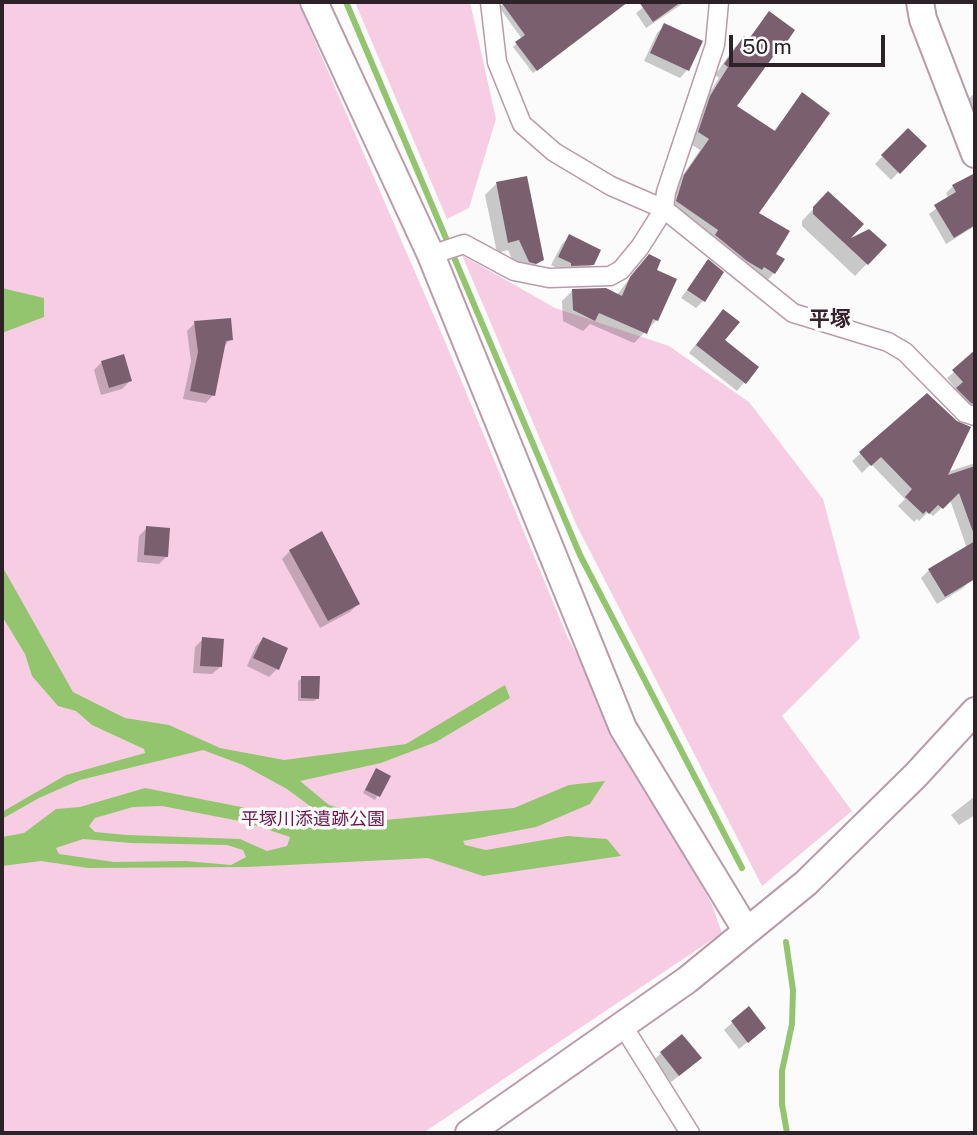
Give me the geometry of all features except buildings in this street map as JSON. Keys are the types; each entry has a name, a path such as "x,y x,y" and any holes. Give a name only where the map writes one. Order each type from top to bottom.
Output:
{"street":[{"path":"314,2 431,255 623,728 746,930"},
{"path":"489,2 497,62 522,124 554,152 611,186 664,209 793,313 888,342 905,352 965,413 975,416"},
{"path":"431,255 464,244 514,271 549,278 610,276 621,270 640,247 664,209 666,192 715,46 719,2"},
{"path":"920,2 923,19 975,154"},
{"path":"469,1133 687,980 806,883 916,775 975,711"},
{"path":"623,1026 690,1133"}],"green space":[{"name":"平塚川添遺跡公園","path":"2,2 298,2 444,339 568,638 712,905 722,933 423,1133 2,1133"},
{"path":"355,2 470,2 496,119 469,208 447,219"},
{"path":"462,255 555,308 669,346 749,402 823,499 860,638 782,716 852,811 762,886 576,524"}],"shaded area":[{"path":"2,288 44,298 44,317 2,333"},
{"path":"2,566 73,692 125,718 169,725 220,748 284,760 406,744 505,685 510,698 436,742 381,763 300,781 329,805 385,820 514,808 569,785 605,781 590,804 536,827 463,841 465,845 486,850 567,836 607,839 621,856 483,876 428,858 247,867 88,868 41,861 2,866 2,837 24,833 56,809 80,807 145,788 297,818 308,818 314,809 287,789 243,765 203,750 80,780 39,798 2,819 2,812 66,775 145,753 144,749 92,725 76,711 58,706 32,676 25,654 2,616","holes":["162,806 245,822 290,837 287,846 267,851 240,839 127,835 95,832 89,826 95,818 133,807","83,839 227,845 243,850 246,857 231,865 185,861 114,862 59,854 56,848"]}],"waterway":[{"path":"346,2 580,555 742,868"},
{"path":"786,942 793,990 792,1024 782,1071 782,1104 787,1133"}],"district":[{"name":"平塚","path":"830,320"}]}
